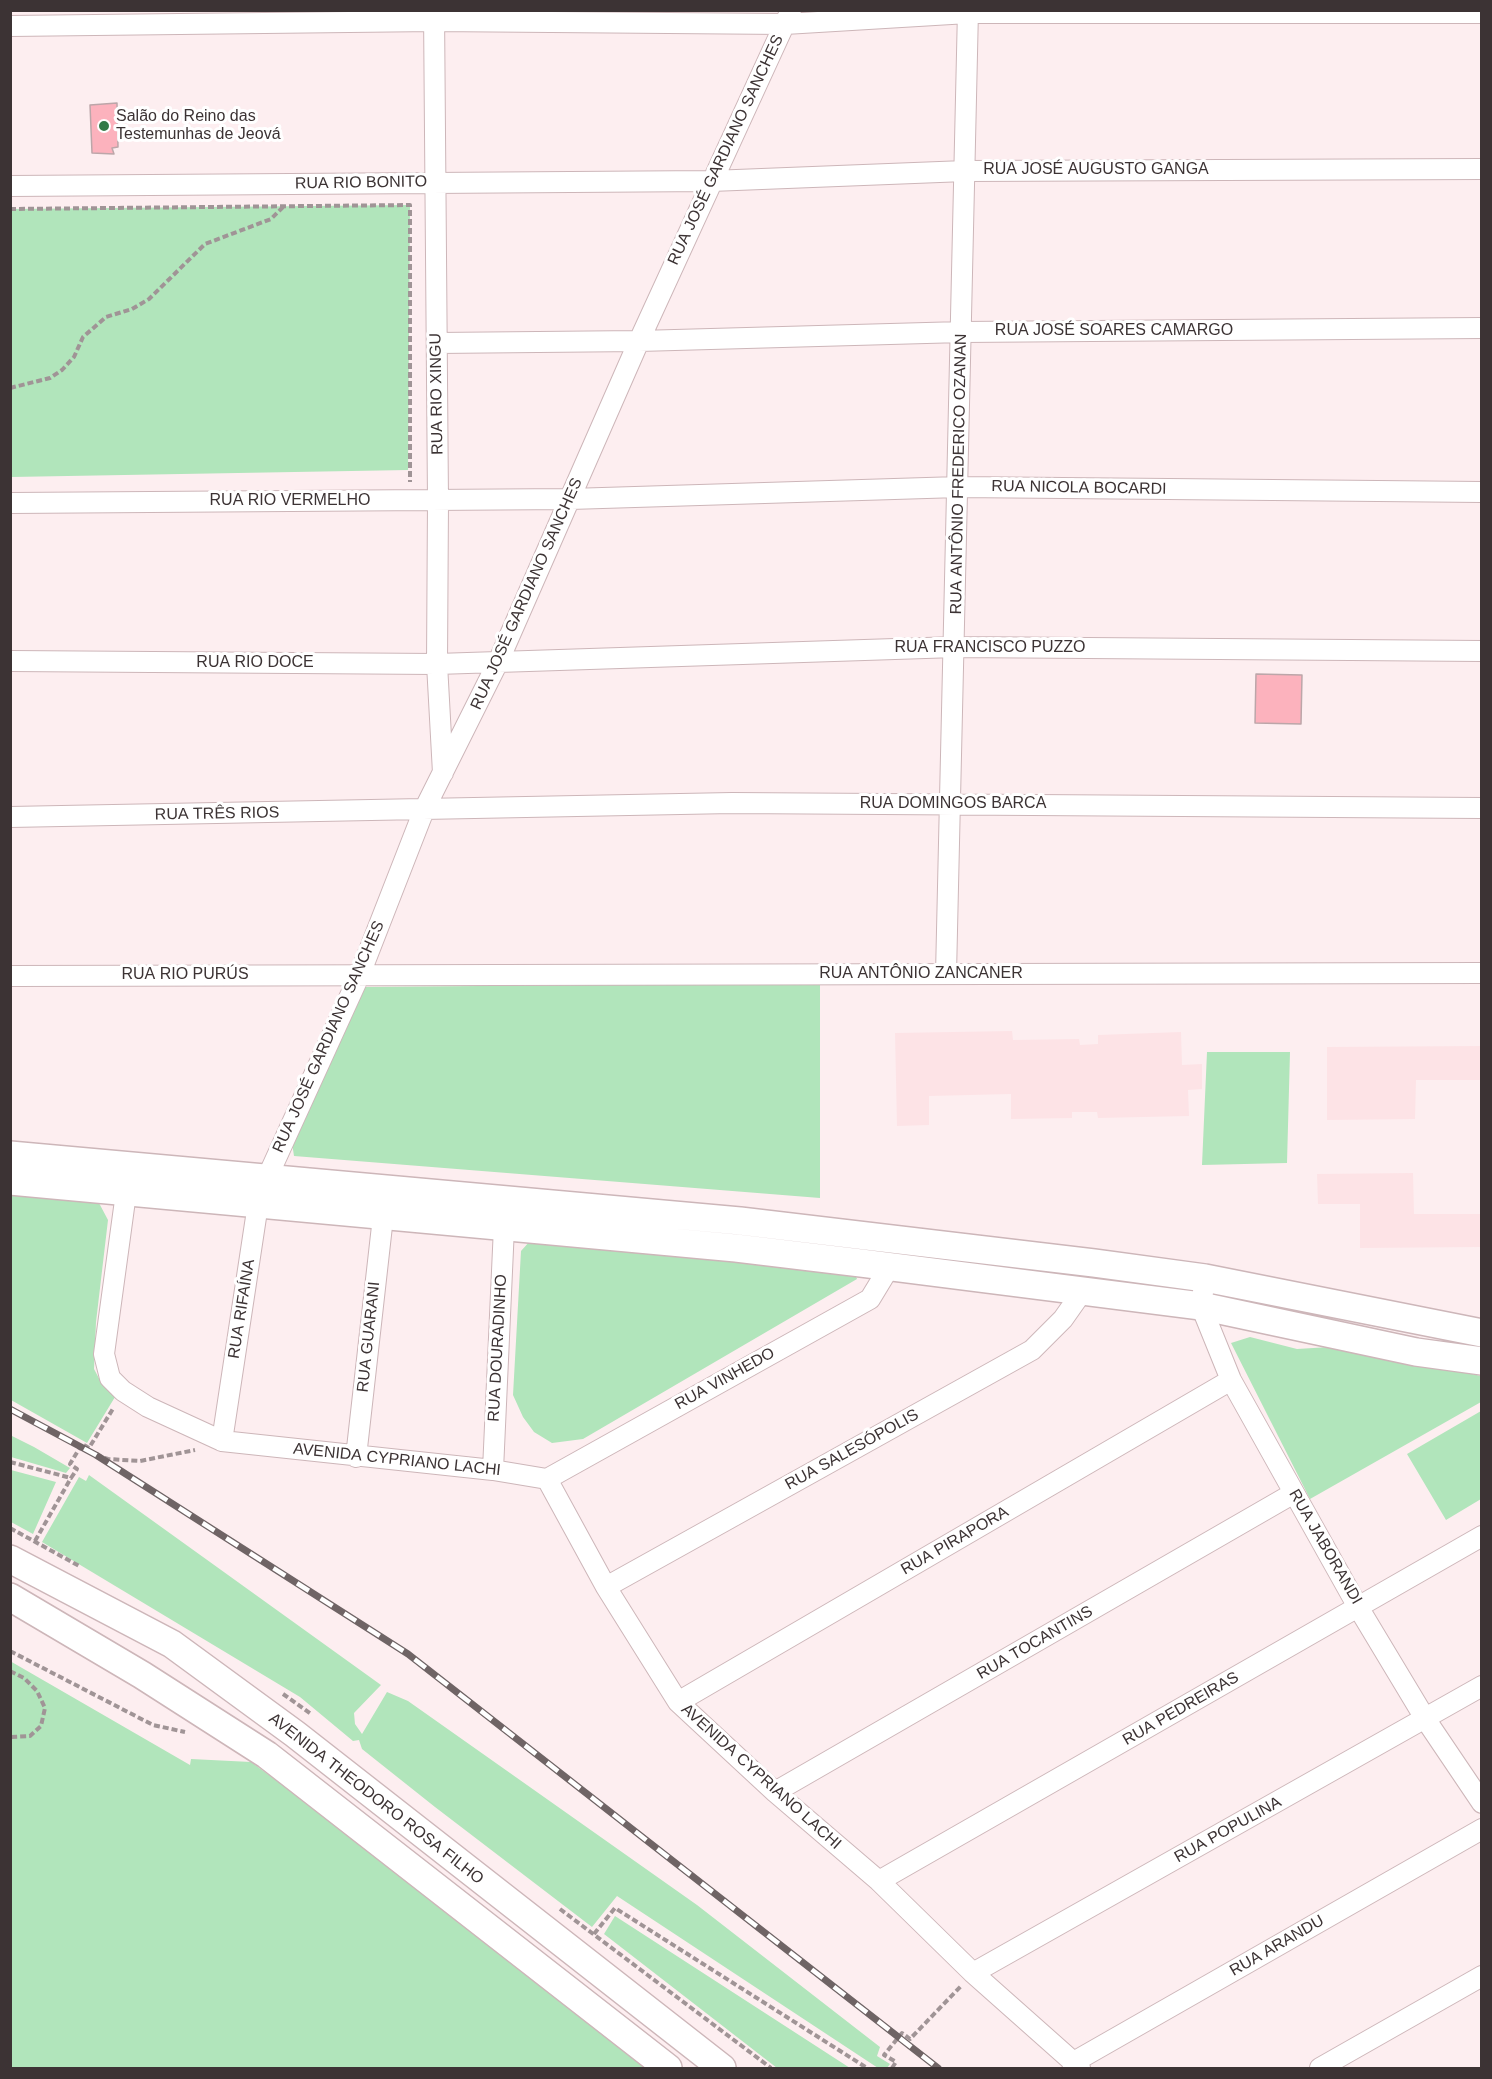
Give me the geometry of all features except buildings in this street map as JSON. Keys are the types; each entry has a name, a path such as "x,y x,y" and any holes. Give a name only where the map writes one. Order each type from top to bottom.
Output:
{"main road":[{"path":"10,1155 740,1221 1205,1278 1482,1333"},
{"path":"10,1181 736,1248 890,1266 1201,1306 1416,1352 1482,1361"},
{"path":"736,1248 740,1221"},
{"name":"AVENIDA THEODORO ROSA FILHO","path":"10,1559 172,1644 295,1734 722,2068"},
{"name":"AVENIDA THEODORO ROSA FILHO","path":"10,1597 142,1674 267,1755 484,1922 668,2068"},
{"path":"484,1922 504,1899"}],"street":[{"path":"10,26 434,16 788,17 968,12 1482,14"},
{"name":"RUA ANTÔNIO FREDERICO OZANAN","path":"946,974 956,647 968,12"},
{"name":"RUA RIO XINGU","path":"434,16 437,664 443,777"},
{"name":"RUA JOSÉ GARDIANO SANCHES","path":"267,1178 360,974 424,810 443,777 499,660 639,340 788,17"},
{"name":"RUA JOSÉ AUGUSTO GANGA","path":"711,181 965,171 1482,169"},
{"name":"RUA RIO BONITO","path":"10,186 711,181"},
{"name":"RUA JOSÉ SOARES CAMARGO","path":"437,343 962,332 1482,328"},
{"name":"RUA NICOLA BOCARDI","path":"570,499 959,487 1482,492"},
{"name":"RUA RIO VERMELHO","path":"10,503 570,499"},
{"name":"RUA FRANCISCO PUZZO","path":"499,660 956,647 1482,651"},
{"name":"RUA RIO DOCE","path":"10,662 437,664 499,660"},
{"name":"RUA DOMINGOS BARCA","path":"424,810 580,805 952,803 1482,808"},
{"name":"RUA TRÊS RIOS","path":"10,817 424,810"},
{"name":"RUA ANTÔNIO ZANCANER","path":"360,974 1482,973"},
{"name":"RUA RIO PURÚS","path":"10,976 360,974"},
{"name":"RUA RIFAÍNA","path":"222,1441 258,1204 267,1178"},
{"path":"117,1384 104,1354 126,1193"},
{"name":"RUA GUARANI","path":"356,1456 383,1217"},
{"name":"RUA DOURADINHO","path":"492,1470 504,1227"},
{"name":"RUA VINHEDO","path":"547,1479 870,1299 890,1266"},
{"path":"1201,1306 1205,1278"},
{"name":"RUA SALESÓPOLIS","path":"606,1587 1032,1350 1063,1318 1082,1292"},
{"name":"RUA JABORANDI","path":"1201,1306 1231,1380 1358,1607 1426,1719 1482,1803"},
{"name":"RUA PIRAPORA","path":"678,1702 1231,1380"},
{"name":"AVENIDA CYPRIANO LACHI","path":"117,1384 148,1407 222,1441 492,1470 547,1479 606,1587 678,1702 776,1792 879,1881 973,1973 1076,2066"},
{"name":"RUA TOCANTINS","path":"776,1792 1294,1493"},
{"name":"RUA PEDREIRAS","path":"879,1881 1482,1536"},
{"name":"RUA POPULINA","path":"973,1973 1482,1686"},
{"name":"RUA ARANDU","path":"1076,2066 1482,1829"},
{"path":"1320,2068 1482,1976"}],"path":[{"path":"10,209 411,205 410,483 404,483"},
{"path":"10,388 50,378 62,370 74,357 83,337 106,316 132,309 149,299 205,244 271,219 285,206"},
{"path":"35,1541 77,1469 70,1464 82,1444 89,1448 117,1384"},
{"path":"96,1455 108,1459 140,1461 178,1455 222,1441"},
{"path":"10,1462 71,1478"},
{"path":"10,1651 153,1725 195,1734"},
{"path":"10,1671 24,1678 37,1692 45,1708 41,1726 30,1736 10,1737"},
{"path":"594,1934 615,1908 867,2068"},
{"path":"892,2068 896,2062 884,2055 902,2033 910,2039 973,1973"}],"shaded area":[{"path":"1012,1031 1013,1040 1079,1039 1080,1045 1098,1044 1098,1035 1181,1032 1182,1065 1202,1064 1202,1089 1188,1090 1189,1116 1098,1118 1097,1112 1072,1112 1072,1118 1011,1119 1011,1094 929,1096 929,1125 897,1126 895,1033"},
{"path":"1481,1046 1481,1080 1416,1080 1415,1119 1327,1120 1327,1047"},
{"path":"1413,1173 1414,1214 1481,1214 1481,1247 1360,1248 1360,1204 1318,1204 1317,1174"}],"green space":[{"path":"410,205 408,470 11,477 11,209"},
{"path":"820,983 820,1198 294,1156 292,1143 352,1005 365,987"},
{"path":"1207,1052 1290,1052 1287,1163 1202,1165"},
{"path":"11,1190 93,1201 99,1203 108,1220 96,1322 94,1369 102,1384 115,1397 87,1443 11,1400"},
{"path":"530,1241 854,1271 857,1279 583,1439 552,1443 534,1432 523,1417 513,1395 521,1251"},
{"path":"1250,1337 1297,1349 1346,1346 1481,1376 1481,1402 1310,1499 1231,1343"},
{"path":"1481,1411 1481,1499 1446,1520 1407,1454"},
{"path":"10,1435 70,1468 66,1473 11,1457"},
{"path":"11,1470 56,1482 33,1534 11,1522"},
{"path":"89,1475 381,1685 354,1713 355,1724 362,1734 387,1692 408,1701 697,1905 880,2047 877,2056 890,2064 887,2068 878,2068 617,1896 592,1927 435,1807 362,1749 359,1740 353,1741 300,1697 42,1542 79,1477 86,1481"},
{"path":"10,1661 190,1765 191,1759 251,1762 523,1958 649,2068 11,2068"},
{"path":"615,1916 850,2068 777,2068 604,1934"}],"railway":[{"path":"10,1409 96,1455 408,1654 938,2068"}],"place":[{"name":"Salão do Reino das Testemunhas de Jeová","path":"104,126"}]}
